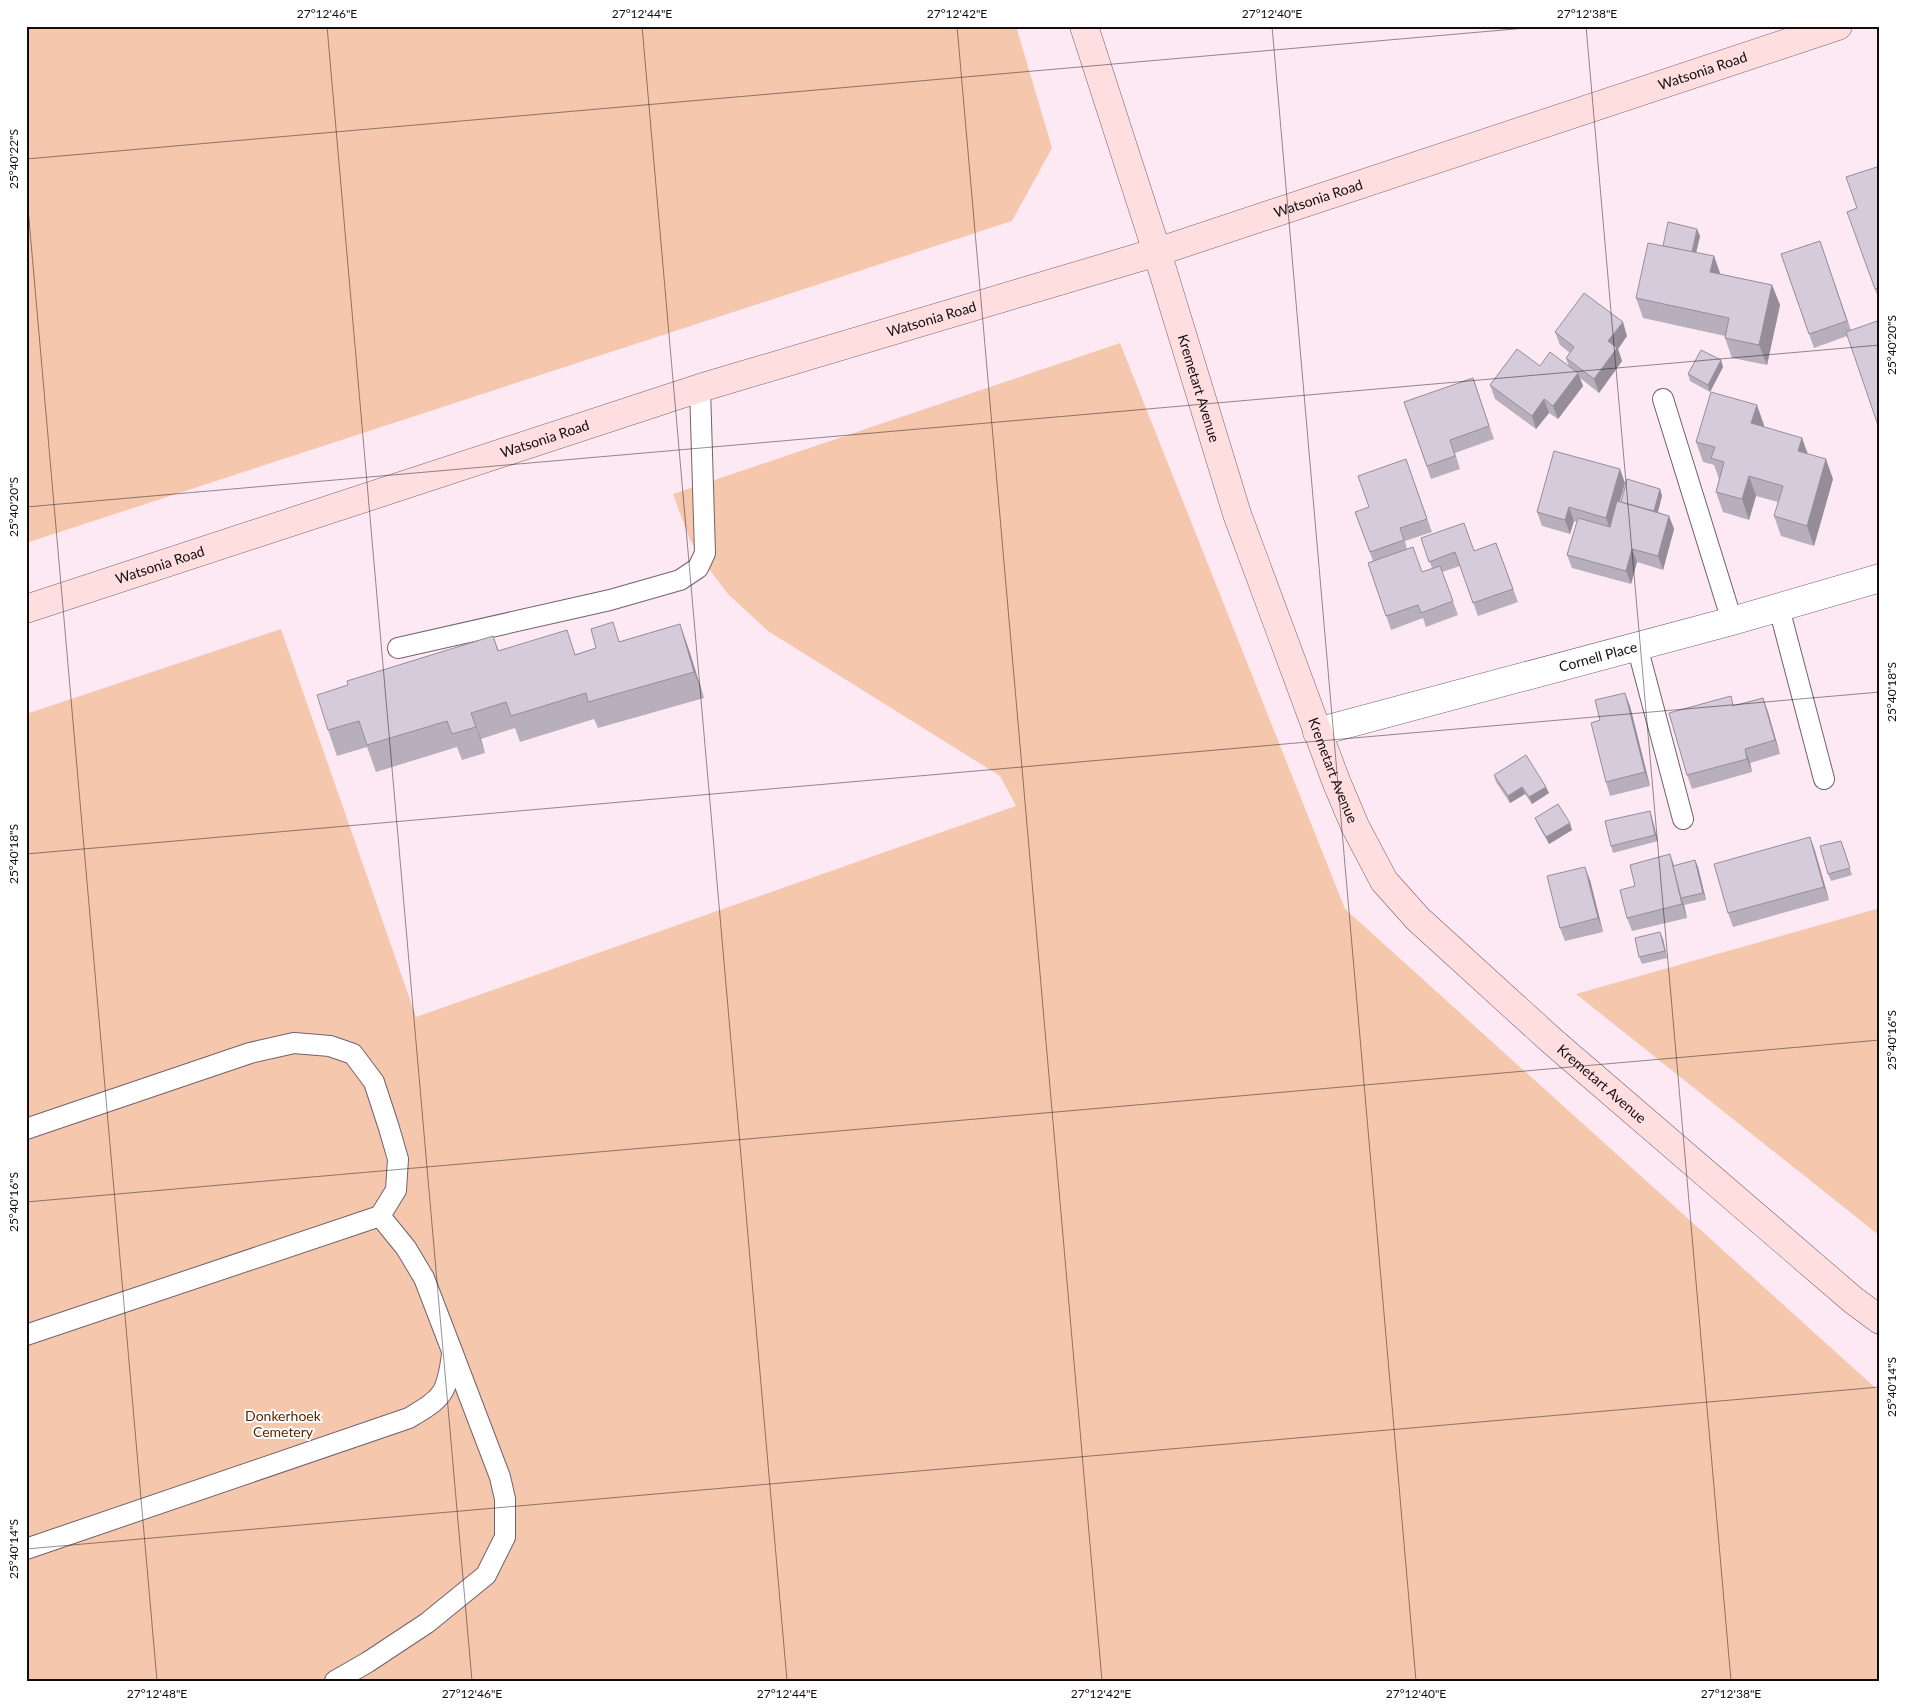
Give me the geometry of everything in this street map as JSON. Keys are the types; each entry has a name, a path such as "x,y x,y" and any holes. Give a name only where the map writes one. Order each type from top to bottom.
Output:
{"main road":[{"name":"Kremetart Avenue","path":"1084,26 1157,252 1237,514 1317,732 1355,826 1384,881 1418,919 1552,1041 1853,1300 1880,1320"},
{"name":"Watsonia Road","path":"26,609 700,388 1157,252 1838,26"}],"street":[{"name":"Cornell Place","path":"1317,732 1732,621 1880,578"}],"lane":[{"path":"398,648 610,600 680,580 694,572 705,553 700,388"},
{"path":"1663,400 1732,621"},
{"path":"1779,608 1824,779"},
{"path":"1637,646 1683,819"},
{"path":"26,1130 250,1053 294,1043 330,1046 353,1054 374,1082 390,1128 398,1159 396,1190 380,1216 26,1335"},
{"path":"335,1681 368,1662 427,1622 486,1575 504,1537 505,1499 500,1477 424,1278 406,1248 380,1216"},
{"path":"26,1549 408,1418 434,1403 448,1382 452,1351"}],"green space":[{"path":"26,26 1016,26 1052,148 1012,221 26,543"},
{"name":"Donkerhoek Cemetery","path":"1120,343 1345,909 1880,1392 1880,1681 26,1681 26,714 281,629 416,1017 1016,806 1000,776 768,631 728,594 703,561 690,540 673,494"},
{"path":"1880,908 1880,1236 1576,994"}],"building":[{"path":"1880,166 1880,288 1875,289 1847,212 1857,208 1846,177"},
{"path":"1668,222 1697,229 1692,252 1663,246"},
{"path":"1820,241 1847,321 1809,334 1781,254"},
{"path":"1648,243 1714,256 1710,272 1772,285 1759,345 1725,338 1729,318 1636,298"},
{"path":"1584,293 1623,322 1608,341 1617,348 1594,379 1566,358 1574,347 1555,332"},
{"path":"1880,320 1880,431 1846,332"},
{"path":"1517,349 1540,366 1550,352 1578,373 1553,406 1544,399 1532,416 1490,385"},
{"path":"1701,350 1721,360 1708,385 1688,374"},
{"path":"1473,378 1489,426 1450,440 1455,456 1427,466 1404,402"},
{"path":"1711,392 1757,405 1751,423 1802,438 1798,451 1826,459 1807,526 1774,516 1783,486 1749,476 1742,499 1716,492 1724,462 1711,458 1715,447 1696,442"},
{"path":"1554,451 1620,469 1606,518 1569,507 1565,520 1537,512"},
{"path":"1406,459 1427,519 1400,528 1404,540 1370,552 1355,512 1369,507 1358,476"},
{"path":"1627,479 1660,489 1654,511 1621,502"},
{"path":"1617,501 1669,516 1658,556 1632,549 1626,571 1567,555 1578,518 1610,527"},
{"path":"1464,523 1474,551 1496,543 1513,589 1473,603 1455,552 1429,562 1421,538"},
{"path":"1413,547 1422,572 1440,566 1453,601 1421,613 1418,605 1386,616 1368,563"},
{"path":"613,622 619,642 680,624 694,672 588,702 586,693 511,716 506,702 471,713 476,727 452,734 447,721 367,745 359,721 328,730 317,695 348,685 347,681 493,636 498,651 567,630 575,655 596,648 591,629"},
{"path":"1625,693 1645,772 1606,782 1591,723 1600,720 1595,700"},
{"path":"1731,696 1733,706 1763,698 1775,740 1745,749 1747,759 1687,775 1669,713"},
{"path":"1526,755 1546,787 1529,797 1522,787 1508,796 1494,775"},
{"path":"1558,804 1570,823 1546,837 1535,818"},
{"path":"1650,811 1655,835 1611,846 1605,821"},
{"path":"1810,837 1824,887 1728,913 1714,864"},
{"path":"1841,841 1850,868 1828,874 1820,846"},
{"path":"1670,854 1682,904 1627,918 1620,890 1635,886 1630,865"},
{"path":"1695,860 1703,893 1681,898 1673,866"},
{"path":"1585,867 1598,918 1560,928 1547,876"},
{"path":"1660,932 1665,951 1639,957 1635,938"}]}
